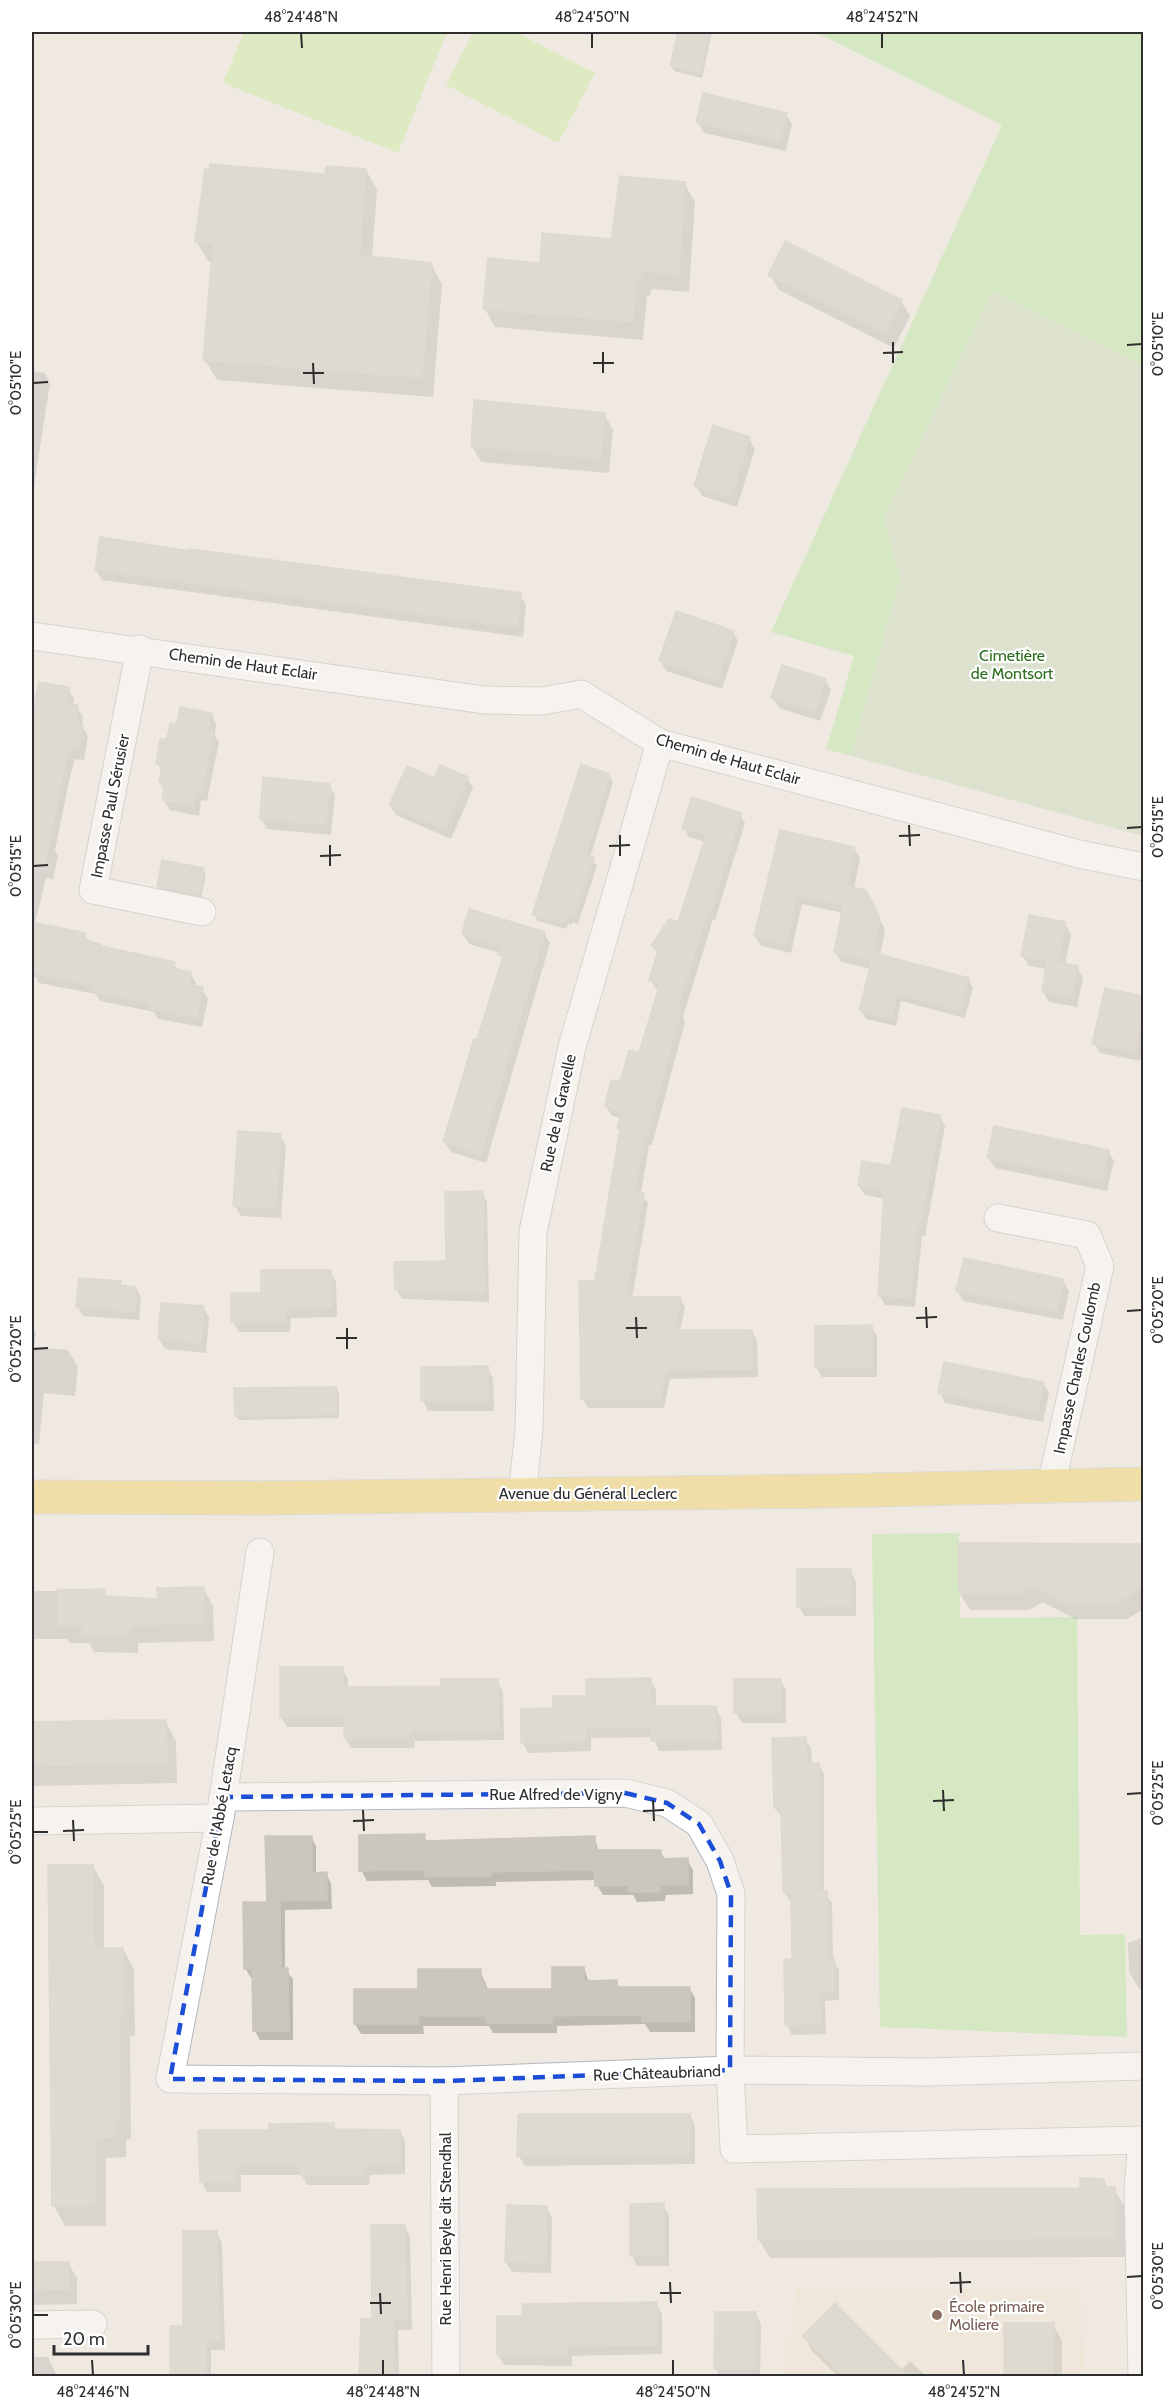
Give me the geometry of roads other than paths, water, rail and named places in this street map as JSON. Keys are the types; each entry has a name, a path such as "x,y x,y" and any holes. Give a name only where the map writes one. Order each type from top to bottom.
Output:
{"main road":[{"name":"Avenue du Général Leclerc","path":"32,1497 263,1498 1143,1484"}],"street":[{"name":"Chemin de Haut Eclair","path":"32,636 140,649 484,700 542,701 581,694 660,743 1078,854 1143,867"},
{"name":"Impasse Paul Sérusier","path":"140,649 93,890 202,912"},
{"name":"Rue de la Gravelle","path":"522,1494 529,1431 533,1232 572,1047 660,743"},
{"name":"Impasse Charles Coulomb","path":"998,1218 1087,1235 1100,1266 1052,1486"},
{"name":"Rue de l'Abbé Letacq","path":"170,2079 221,1807 260,1552"},
{"name":"Rue Alfred de Vigny","path":"32,1821 221,1807 625,1793 667,1803 699,1824 720,1861 731,1894 730,2070 734,2149 1143,2141"},
{"name":"Rue Châteaubriand","path":"170,2079 444,2081 730,2070 928,2072 1143,2066"},
{"name":"Rue Henri Beyle dit Stendhal","path":"444,2081 446,2376"},
{"path":"1142,2376 1138,2189 1143,2141"},
{"path":"32,2325 93,2324"}],"place":[{"name":"École primaire Moliere","path":"937,2315"}],"park label":[{"name":"Cimetière de Montsort","path":"1012,664"}]}
